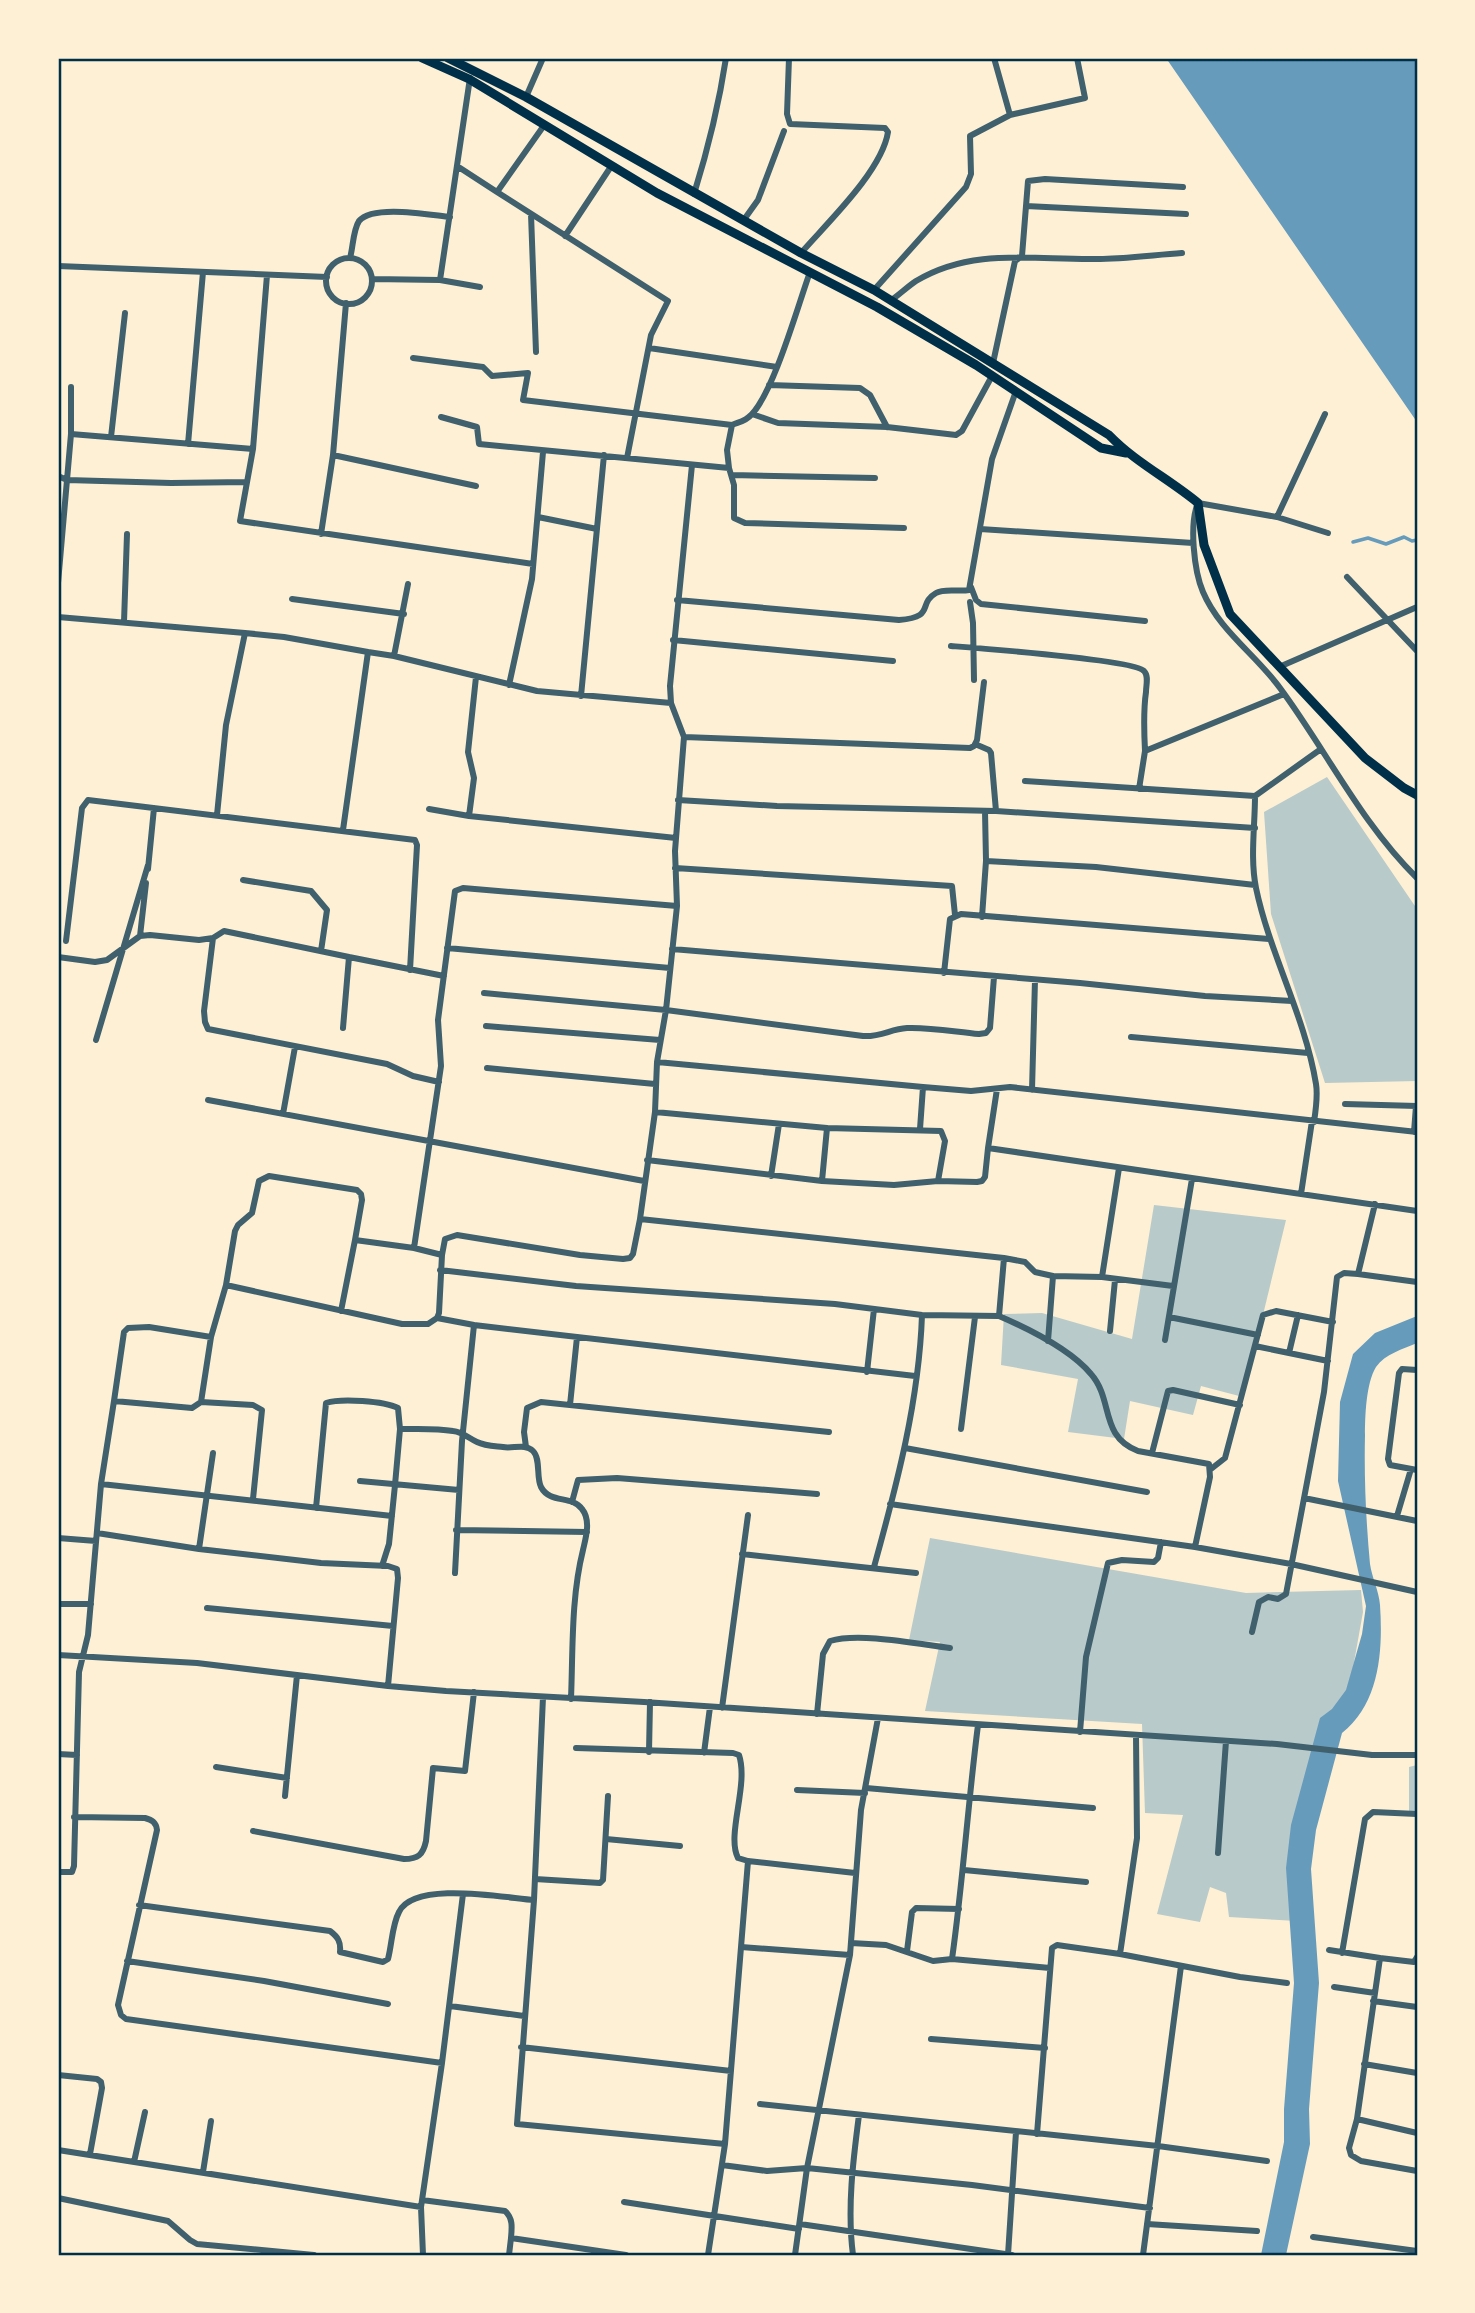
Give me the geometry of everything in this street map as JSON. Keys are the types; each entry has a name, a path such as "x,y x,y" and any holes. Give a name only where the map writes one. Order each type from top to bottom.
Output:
{"main road":[{"path":"422,58 471,74 526,97 694,194 874,290 1109,435 1126,453 1168,479 1198,503 1204,545 1230,614 1339,731 1375,765 1417,795"},
{"path":"447,58 545,124 657,193 877,307 1017,391 1101,448 1126,453"}],"street":[{"path":"526,97 543,58"},
{"path":"694,194 720,101 726,58"},
{"path":"789,58 787,114 790,124 885,128 888,132 885,148 875,167 801,253"},
{"path":"994,58 1010,115"},
{"path":"874,290 966,187 970,180 972,164 969,138 1010,115 1085,99 1077,58"},
{"path":"440,280 471,74"},
{"path":"497,192 545,124"},
{"path":"743,221 758,200 784,131"},
{"path":"565,236 612,165"},
{"path":"457,166 668,301 651,335 627,458"},
{"path":"993,363 1015,261 1022,256 1028,181 1035,178 1183,187"},
{"path":"1026,206 1186,214"},
{"path":"351,258 357,223 366,214 391,212 450,217"},
{"path":"531,214 536,352"},
{"path":"890,301 916,281 981,258 1022,256 1093,259 1182,253"},
{"path":"351,258 367,266 372,286 365,297 353,303 346,303 339,301 329,291 327,277 334,264 351,258"},
{"path":"58,266 327,277"},
{"path":"188,444 203,272"},
{"path":"413,358 483,367 492,376 528,373 523,400 732,425 752,414 769,384 810,272"},
{"path":"267,275 253,449 240,521 533,564"},
{"path":"372,279 440,280 480,286"},
{"path":"321,534 333,455 346,303"},
{"path":"111,437 125,313"},
{"path":"649,348 777,367"},
{"path":"752,414 778,423 887,427 959,434 992,376"},
{"path":"769,384 860,388 870,395 887,427"},
{"path":"58,583 71,434 71,387"},
{"path":"1017,391 992,459 971,587 976,600 981,604 1145,621"},
{"path":"1277,517 1325,414"},
{"path":"441,417 477,427 479,444 543,452 604,455 731,471 875,478"},
{"path":"732,425 727,450 733,514 737,521 904,528"},
{"path":"71,434 253,449"},
{"path":"509,685 533,564 543,452"},
{"path":"333,455 476,486"},
{"path":"581,696 604,455"},
{"path":"226,1286 402,1324 428,1324 439,1314 440,1270 445,1239 457,1235 631,1258 640,1219 655,1112 657,1062 666,1010 677,906 676,838 684,737 671,703 670,686 692,465"},
{"path":"58,475 67,480 247,482"},
{"path":"1328,533 1277,517 1198,503 1194,517 1193,543 1202,591 1217,617 1284,694 1377,832 1417,878"},
{"path":"538,517 597,529"},
{"path":"980,529 1193,543"},
{"path":"124,622 127,534"},
{"path":"1347,577 1417,651"},
{"path":"394,656 408,584"},
{"path":"677,600 899,620 915,619 922,614 933,594 938,591 966,591 971,587"},
{"path":"292,599 404,614"},
{"path":"970,602 975,648 974,680"},
{"path":"1279,667 1417,607"},
{"path":"58,617 284,637 394,656 509,685 581,696 671,703"},
{"path":"217,815 226,725 245,633"},
{"path":"673,640 893,661"},
{"path":"951,646 1140,668 1146,674 1147,681 1143,714 1145,751 1139,789"},
{"path":"342,830 368,652"},
{"path":"469,816 474,778 468,752 476,677"},
{"path":"684,737 970,748 975,744 984,682"},
{"path":"1145,751 1284,694"},
{"path":"975,744 989,750 991,754 996,811"},
{"path":"1025,782 1255,796 1321,748"},
{"path":"1255,796 1255,885 1269,939 1292,1001 1316,1084 1301,1194"},
{"path":"65,941 82,808 88,800 411,838 417,845 410,970"},
{"path":"678,800 777,806 996,811 1255,828"},
{"path":"140,936 154,808"},
{"path":"429,810 676,838"},
{"path":"982,917 986,861 985,811"},
{"path":"986,861 1096,867 1255,885"},
{"path":"96,1040 148,865"},
{"path":"675,868 953,886 955,915"},
{"path":"243,880 311,891 327,910 321,951"},
{"path":"414,1248 442,1066 438,1020 453,896 458,889 677,906"},
{"path":"944,973 948,926 951,916 955,915 1269,939"},
{"path":"58,957 95,962 107,960 140,936 199,940 213,938 224,931 444,976"},
{"path":"213,938 204,1011 208,1029 387,1064 413,1076 439,1083"},
{"path":"447,948 670,968"},
{"path":"672,949 1205,996 1292,1001"},
{"path":"344,1028 349,957"},
{"path":"484,993 666,1010 863,1036 883,1036 899,1028 979,1034 986,1033 989,1028 993,977"},
{"path":"1032,1090 1035,980"},
{"path":"486,1026 660,1040"},
{"path":"1131,1037 1308,1053"},
{"path":"283,1114 295,1047"},
{"path":"657,1062 923,1087 979,1091 997,1088 1032,1090 1416,1132 1417,1106 1345,1104"},
{"path":"487,1068 655,1084"},
{"path":"920,1129 923,1087"},
{"path":"648,1160 822,1181 894,1185 982,1181 985,1177 997,1088"},
{"path":"208,1100 644,1181"},
{"path":"655,1112 827,1128 935,1130 944,1134 945,1141 939,1181"},
{"path":"771,1175 779,1124"},
{"path":"822,1181 827,1128"},
{"path":"988,1148 1417,1211"},
{"path":"1102,1277 1119,1168"},
{"path":"201,1402 211,1337 226,1286 235,1231 252,1213 262,1178 357,1191 361,1194 341,1311"},
{"path":"1165,1340 1192,1179"},
{"path":"1358,1274 1375,1204"},
{"path":"640,1219 1004,1258 1025,1262 1035,1272 1053,1276 1102,1277 1172,1286"},
{"path":"355,1240 414,1248 442,1255"},
{"path":"999,1317 1004,1258"},
{"path":"440,1270 576,1286 716,1294 922,1315 999,1317 1029,1329 1089,1372 1094,1378 1117,1438 1127,1447 1209,1464 1211,1469 1195,1547"},
{"path":"1252,1632 1259,1602 1268,1597 1278,1599 1286,1594 1317,1432 1337,1277 1344,1273 1417,1282"},
{"path":"1048,1341 1053,1276"},
{"path":"1110,1331 1115,1280"},
{"path":"867,1371 874,1309"},
{"path":"1211,1469 1225,1458 1266,1312 1276,1311 1333,1322"},
{"path":"874,1567 912,1415 915,1376 921,1349 922,1315"},
{"path":"1289,1353 1298,1315"},
{"path":"961,1429 975,1317"},
{"path":"1169,1317 1258,1335"},
{"path":"437,1318 474,1325 915,1376"},
{"path":"455,1573 463,1432 474,1325"},
{"path":"58,1872 67,1874 72,1872 74,1866 79,1672 88,1635 101,1484 124,1332 128,1328 149,1327 211,1337"},
{"path":"570,1405 577,1337"},
{"path":"1255,1346 1328,1361"},
{"path":"1397,1516 1414,1470 1395,1468 1390,1465 1388,1459 1399,1373 1402,1369 1417,1370"},
{"path":"1152,1453 1168,1391 1240,1405"},
{"path":"114,1401 192,1408 201,1402 253,1405 262,1410 253,1499"},
{"path":"316,1508 326,1403 342,1401 394,1406 399,1412 400,1429 389,1544 382,1566"},
{"path":"526,1447 524,1432 527,1408 541,1402 829,1432"},
{"path":"400,1429 463,1432 484,1445 526,1447 534,1452 537,1474 547,1495 572,1502 582,1508 587,1520 587,1532 574,1603 570,1699"},
{"path":"905,1448 1147,1492"},
{"path":"199,1549 213,1453"},
{"path":"572,1502 578,1479 585,1478 617,1478 817,1494"},
{"path":"360,1481 459,1490"},
{"path":"101,1484 392,1516"},
{"path":"1304,1498 1417,1521"},
{"path":"890,1504 1195,1547 1292,1564 1417,1592"},
{"path":"722,1707 748,1515"},
{"path":"456,1530 587,1532"},
{"path":"58,1538 96,1537 321,1563 393,1567 398,1573 387,1686"},
{"path":"1080,1732 1086,1657 1108,1563 1122,1560 1154,1562 1158,1558 1161,1542"},
{"path":"742,1554 916,1573"},
{"path":"58,1604 91,1604"},
{"path":"207,1608 393,1626"},
{"path":"817,1714 824,1654 830,1641 841,1638 872,1639 950,1648"},
{"path":"58,1655 197,1663 387,1686 1226,1741 1354,1754 1417,1755"},
{"path":"285,1796 297,1675"},
{"path":"253,1831 404,1859 419,1856 424,1851 426,1841 433,1768 465,1771 474,1692"},
{"path":"543,1697 534,1900 517,2124 724,2144"},
{"path":"649,1752 650,1702"},
{"path":"704,1753 710,1707"},
{"path":"796,2255 807,2168 850,1955 855,1873 865,1790 878,1718"},
{"path":"952,1959 978,1725"},
{"path":"1120,1954 1137,1838 1136,1735"},
{"path":"1218,1853 1226,1741"},
{"path":"576,1748 739,1755 741,1790 734,1845 738,1858 855,1873"},
{"path":"58,1754 77,1755"},
{"path":"216,1767 287,1778"},
{"path":"797,1790 865,1790 1093,1808"},
{"path":"535,1879 600,1883 603,1880 608,1796"},
{"path":"1342,1953 1365,1819 1373,1812 1417,1814"},
{"path":"74,1817 152,1819 158,1830 118,2005 121,2015 126,2019 442,2063"},
{"path":"606,1839 680,1846"},
{"path":"708,2255 722,2165 748,1861"},
{"path":"964,1870 1086,1882"},
{"path":"139,1905 330,1931 340,1944 340,1952 383,1962 388,1959 399,1910 407,1903 430,1894 534,1900"},
{"path":"423,2255 422,2204 463,1894"},
{"path":"907,1951 912,1912 915,1908 959,1909"},
{"path":"850,1943 886,1945 907,1951 924,1960 952,1959 1050,1968"},
{"path":"1037,2134 1052,1948 1057,1945 1120,1954 1240,1977 1287,1983"},
{"path":"741,1947 850,1955"},
{"path":"1329,1950 1408,1963 1414,1962 1417,1957"},
{"path":"1380,1958 1357,2119 1349,2148 1351,2155 1361,2161 1417,2171"},
{"path":"127,1961 264,1981 388,2004"},
{"path":"1143,2255 1181,1966"},
{"path":"1334,1987 1417,2007"},
{"path":"450,2006 524,2016"},
{"path":"931,2039 1045,2048"},
{"path":"522,2047 731,2071"},
{"path":"1364,2064 1417,2073"},
{"path":"58,2075 97,2079 101,2082 90,2154"},
{"path":"760,2104 1158,2146 1268,2161"},
{"path":"134,2162 145,2112"},
{"path":"853,2255 850,2232 852,2173 859,2115"},
{"path":"1357,2119 1417,2133"},
{"path":"203,2172 211,2121"},
{"path":"624,2202 1009,2255 1016,2132"},
{"path":"58,2150 422,2204 505,2211 510,2215 512,2224 509,2255"},
{"path":"722,2165 767,2171 807,2168 1150,2208"},
{"path":"58,2198 169,2221 197,2244 314,2255"},
{"path":"1147,2224 1257,2231"},
{"path":"1313,2237 1417,2251"},
{"path":"511,2238 626,2255"}],"shaded area":[{"path":"1327,777 1417,909 1417,1081 1325,1083 1271,914 1264,812"},
{"path":"1154,1205 1286,1220 1243,1397 1201,1386 1193,1415 1130,1401 1124,1439 1068,1432 1078,1379 1001,1365 1004,1314 1042,1313 1132,1339"},
{"path":"930,1538 1246,1593 1361,1590 1363,1612 1346,1707 1326,1731 1297,1921 1229,1917 1226,1893 1210,1887 1200,1922 1157,1914 1183,1815 1145,1813 1142,1724 925,1711 940,1642 909,1640"},
{"path":"1417,1765 1417,1812 1409,1811 1409,1767"}],"water":[{"path":"1166,58 1417,58 1417,422"},
{"path":"1417,1316 1417,1343 1380,1362 1368,1391 1365,1428 1366,1499 1370,1564 1380,1605 1379,1657 1372,1691 1355,1721 1342,1733 1316,1830 1311,1869 1319,1983 1309,2109 1310,2144 1286,2255 1261,2255 1284,2142 1294,1983 1286,1868 1291,1825 1320,1718 1332,1709 1346,1690 1362,1634 1366,1606 1338,1481 1340,1402 1353,1354 1375,1333"}],"waterway":[{"path":"1353,542 1368,538 1386,544 1404,537 1417,540"}]}
